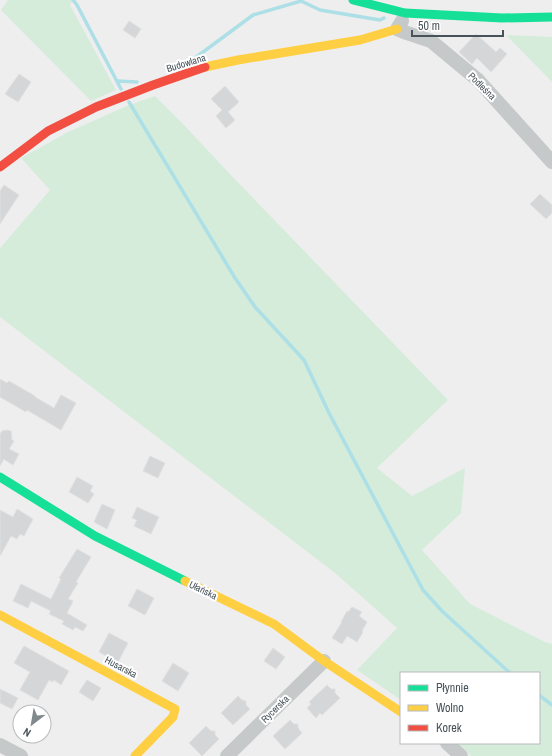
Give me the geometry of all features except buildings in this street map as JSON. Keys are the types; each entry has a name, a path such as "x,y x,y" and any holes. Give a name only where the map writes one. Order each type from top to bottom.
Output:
{"street":[{"path":"353,0 405,13 502,18 552,17"},
{"path":"397,29 403,20 405,13"},
{"name":"Podleśna","path":"397,29 431,40 478,80 552,162"},
{"name":"Budowlana","path":"0,167 48,131 96,108 201,68 238,60 360,40 397,29"},
{"name":"Ułańska","path":"0,477 95,536 274,624 324,661 400,711"},
{"name":"Husarska","path":"0,615 175,709 173,717 135,756"},
{"name":"Rycerska","path":"227,756 324,661"},
{"path":"448,744 461,756"},
{"path":"0,745 21,756"}],"green space":[{"path":"8,0 73,0 70,5 116,90 91,101 1,10"},
{"path":"506,35 552,37 552,82"},
{"path":"155,96 448,400 377,468 412,496 465,468 461,513 422,550 470,604 545,642 552,644 552,756 471,756 459,744 540,744 540,672 400,672 400,699 357,670 397,628 335,573 0,317 0,248 50,190 21,158 68,132 129,105"}],"waterway":[{"path":"73,0 121,89"},
{"path":"180,66 195,58 253,15 301,1 320,10 380,20 384,18"},
{"path":"117,81 137,82"},
{"path":"129,102 235,278 255,307 304,360 329,413 423,590 442,611 509,672"},
{"path":"540,696 552,705"}],"traffic: fast":[{"path":"353,0 405,13 502,18 552,17"},
{"path":"0,477 95,536 185,581"}],"traffic: slow":[{"path":"205,67 238,60 360,40 397,29"},
{"path":"185,581 274,624 324,661 400,711"},
{"path":"0,615 175,709 173,717 135,756"}],"traffic: jam":[{"path":"0,167 48,131 96,107 205,67"}]}
